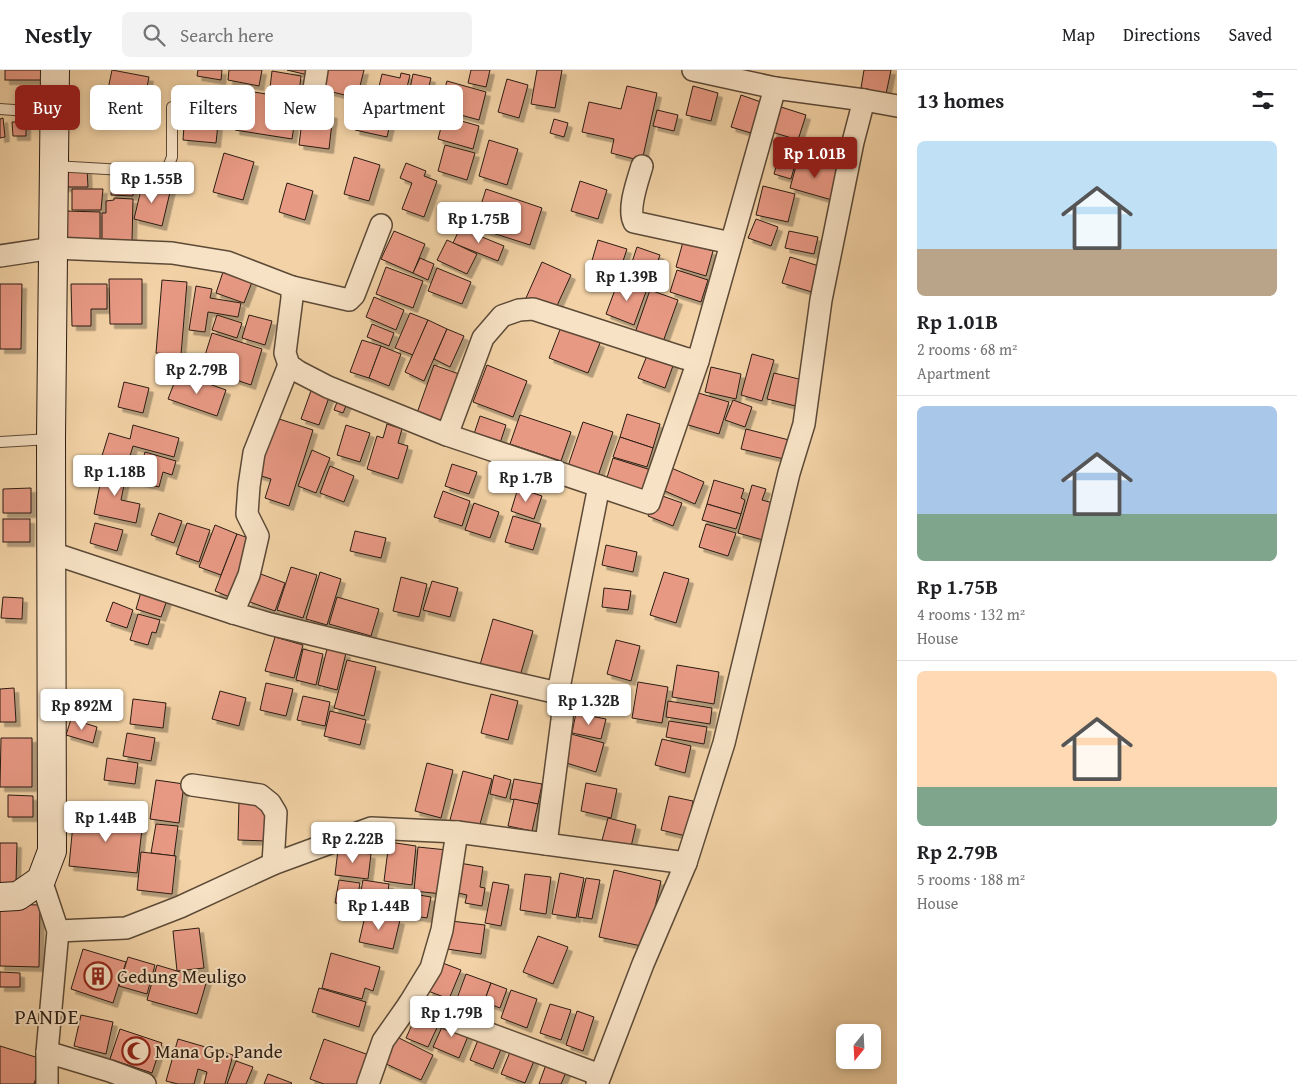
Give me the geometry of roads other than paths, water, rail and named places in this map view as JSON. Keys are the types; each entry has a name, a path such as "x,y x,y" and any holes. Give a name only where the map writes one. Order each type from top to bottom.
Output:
{"street":[{"path":"56,70 56,85"},
{"path":"315,85 317,70"},
{"path":"693,70 775,88 897,106"},
{"path":"292,287 285,353 289,365 300,372 328,387 447,435 649,503 698,361 775,88"},
{"path":"409,1004 599,1080 643,964 686,863 724,743 789,473 804,424 821,300 853,142 864,100"},
{"path":"0,897 18,896 41,880 52,851 51,439 54,130"},
{"path":"642,166 632,206 631,217 634,222 731,243"},
{"path":"0,256 53,248 172,253 226,262 292,287 349,300 354,295 381,225"},
{"path":"447,435 483,338 502,316 519,310 533,309 698,361"},
{"path":"233,613 249,575 258,536 247,514 254,453 289,365"},
{"path":"546,844 562,720 563,704 558,693 599,486"},
{"path":"52,554 233,613 457,670 558,693"},
{"path":"192,786 260,794 270,803 276,813 273,864"},
{"path":"58,930 126,928 180,907 273,864 371,828 457,832 686,863"},
{"path":"368,1084 383,1041 431,968 442,930 457,832"},
{"path":"41,880 58,930 46,1052 47,1084"},
{"path":"46,1052 110,1071 145,1084"}],"lane":[{"path":"0,109 15,110"},
{"path":"53,166 158,172 168,167 172,157 172,130"},
{"path":"0,442 51,439"}],"place":[{"name":"Gedung Meuligo","path":"98,976"},
{"name":"Mana Gp. Pande","path":"136,1051"}],"district":[{"name":"PANDE","path":"47,1017"}]}
